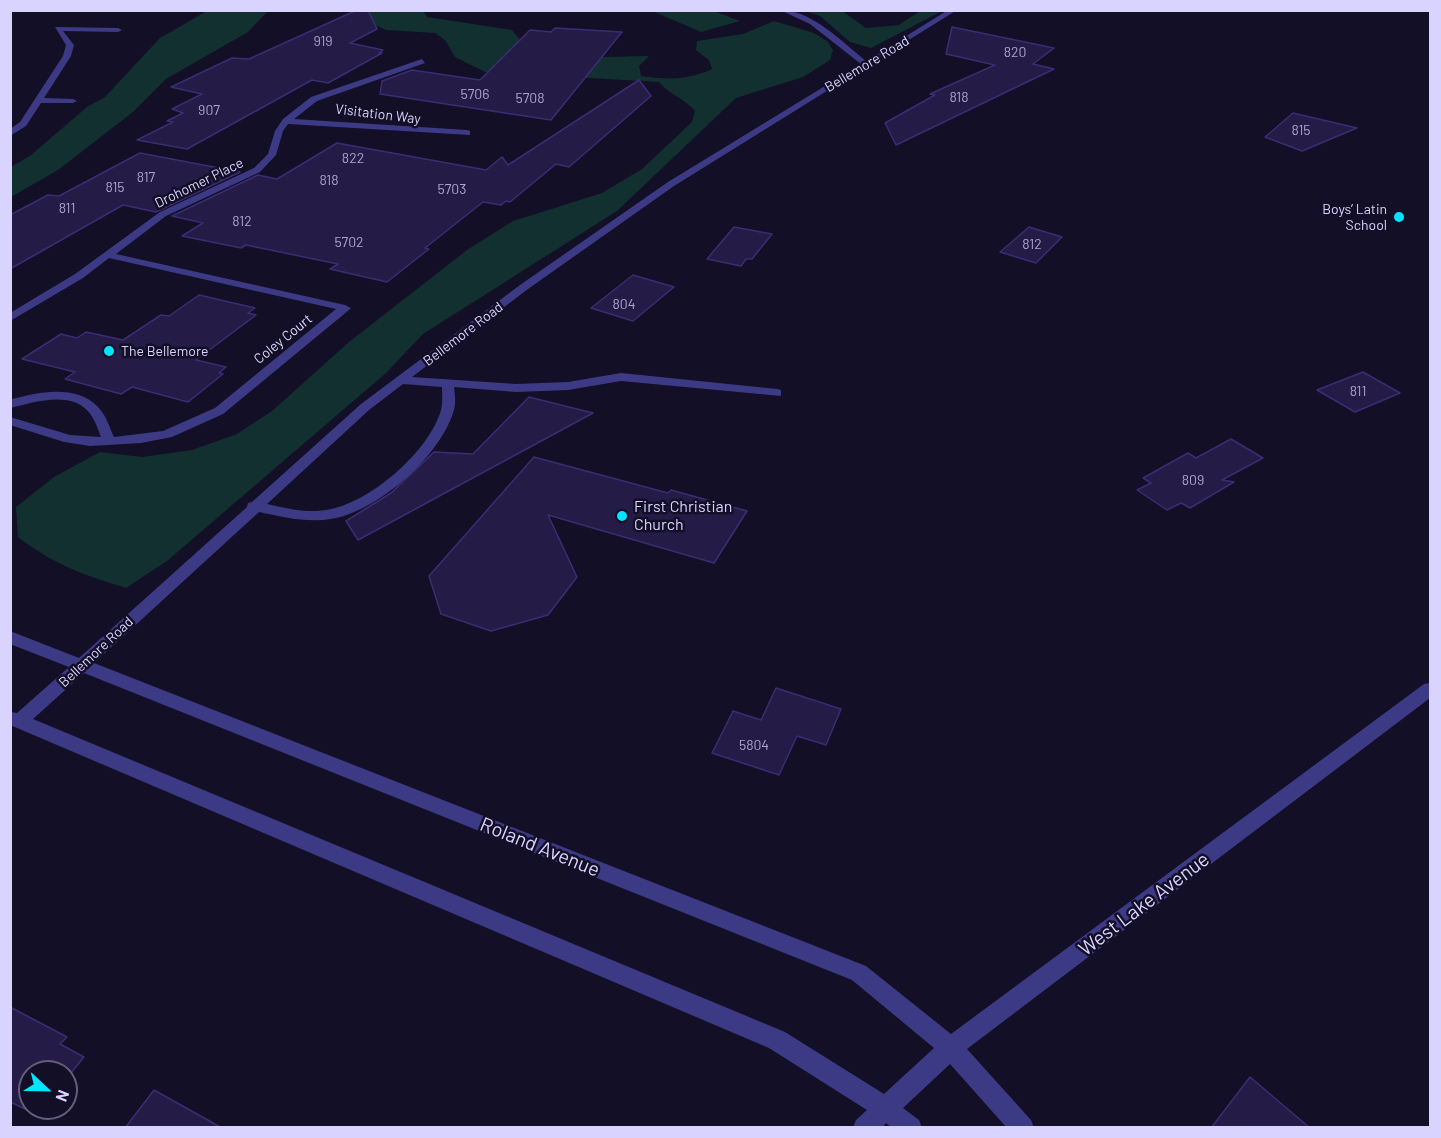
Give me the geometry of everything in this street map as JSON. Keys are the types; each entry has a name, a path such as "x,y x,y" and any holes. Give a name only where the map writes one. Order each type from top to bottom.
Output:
{"street":[{"path":"783,10 812,23 867,64"},
{"name":"Bellemore Road","path":"15,719 81,665 330,435 400,380 549,269 671,184 954,10"},
{"path":"10,134 24,124 37,100 67,56 70,45 58,29 118,30"},
{"name":"Drohomer Place","path":"10,318 79,276 178,205 257,170 272,155 279,131 286,121 303,106 328,93 422,62"},
{"path":"37,100 73,101"},
{"name":"Visitation Way","path":"286,121 332,121 409,132 467,133"},
{"name":"Coley Court","path":"10,421 69,439 109,441 167,434 219,411 345,308 108,255"},
{"path":"400,380 516,388 568,386 621,377 777,393"},
{"path":"253,506 317,516 347,511 391,484 431,443 448,412 448,385"},
{"path":"10,404 42,397 71,397 84,401 94,409 109,441"},
{"name":"Roland Avenue","path":"10,637 859,973 951,1048 1023,1128"},
{"name":"West Lake Avenue","path":"864,1128 951,1048 1431,689"},
{"path":"15,719 777,1040 885,1108 911,1128"}],"green space":[{"path":"841,10 866,28 899,25 920,11 942,11 871,48 850,42 820,16 805,11"},
{"path":"207,11 268,11 248,32 166,79 133,112 58,170 11,197 11,167 31,155 87,107 105,97 160,38"},
{"path":"365,11 423,11 427,17 512,30 523,41 537,49 555,54 595,57 649,56 639,66 641,76 660,78 686,77 712,69 709,60 696,50 697,41 743,34 774,21 814,33 827,41 833,50 830,60 803,77 736,98 617,211 423,334 386,373 167,561 126,588 56,562 18,537 16,507 54,477 100,452 142,457 192,450 237,434 272,411 349,342 467,250 513,221 602,193 642,169 692,122 695,111 659,82 485,72 455,57 445,40 435,33 386,30 373,24"},
{"path":"652,11 714,11 740,21 701,32"}],"building":[{"path":"357,10 368,10 377,29 350,43 383,50 379,53 382,53 328,83 312,80 187,149 137,140 173,122 167,121 183,113 172,109 202,94 171,87 232,58 249,59"},
{"path":"952,27 1054,48 1033,64 1054,69 896,145 885,123 935,95 930,94 995,65 946,54"},
{"path":"555,28 622,32 551,120 380,94 382,81 412,70 480,80 530,30 551,32"},
{"path":"639,80 651,96 569,167 556,164 510,202 506,201 501,205 483,202 387,282 330,269 338,264 246,245 241,248 182,236 203,223 172,216 258,175 277,179 337,143 486,170 502,157 508,165"},
{"path":"1293,113 1357,128 1302,151 1265,137"},
{"path":"140,153 240,172 156,212 123,205 10,269 10,215 48,195 59,196"},
{"path":"734,227 772,234 752,259 746,259 741,266 707,259"},
{"path":"1029,227 1062,237 1036,263 1000,252"},
{"path":"633,275 674,287 633,321 591,308"},
{"name":"The Bellemore","path":"199,295 255,308 248,313 256,315 196,360 226,367 219,373 223,374 188,402 132,387 121,394 65,379 75,372 22,359 61,334 77,338 86,332 123,340 161,315 169,316"},
{"path":"1363,372 1400,393 1355,412 1317,390"},
{"path":"529,397 593,413 358,540 346,521 391,493 434,452 473,454"},
{"path":"1231,439 1263,458 1222,480 1234,482 1190,508 1181,503 1167,510 1137,490 1151,483 1143,478 1188,453 1196,458"},
{"name":"First Christian Church","path":"534,457 668,493 671,490 747,511 714,563 548,515 577,577 548,615 491,631 441,614 429,576"},
{"path":"776,688 841,709 826,745 797,736 779,775 712,753 733,711 761,720"},
{"path":"10,1007 67,1037 60,1044 84,1057 78,1064 78,1060 18,1060 18,1106 10,1102"},
{"path":"1250,1077 1310,1128 1211,1128"},
{"path":"154,1090 222,1128 125,1128"}],"place":[{"name":"Boys’ Latin School","path":"1399,217"},
{"name":"The Bellemore","path":"109,351"},
{"name":"First Christian Church","path":"622,516"}]}
